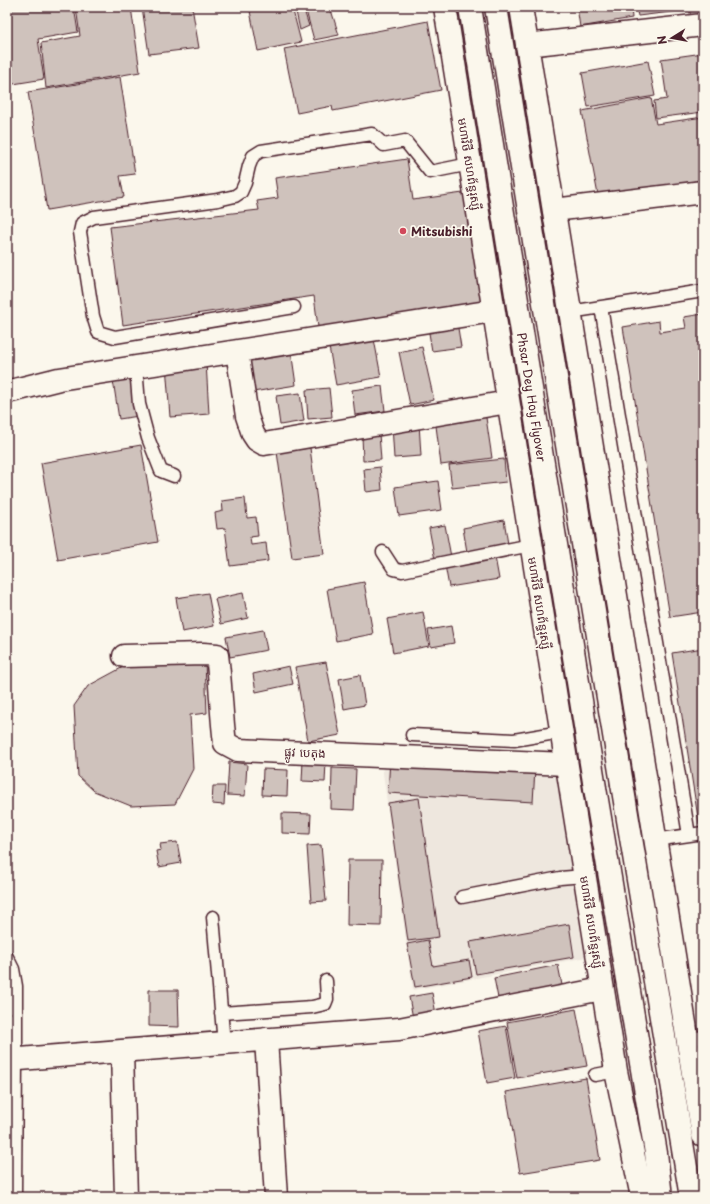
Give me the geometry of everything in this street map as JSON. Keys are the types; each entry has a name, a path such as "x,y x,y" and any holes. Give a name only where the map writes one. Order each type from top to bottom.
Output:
{"main road":[{"name":"មហាវិថី សហព័ន្ធរុស្ស៊ី","path":"444,7 602,989 606,1073 642,1197"},
{"name":"Phsar Dey Hoy Flyover","path":"470,7 594,788 656,1153 661,1197"},
{"path":"496,7 622,784 694,1190"},
{"path":"521,7 655,840 695,1039 703,1135"},
{"path":"527,45 703,25"},
{"path":"480,224 492,199 513,188 538,192 554,210"},
{"path":"554,210 703,192"},
{"path":"7,392 59,378 493,311"},
{"path":"237,351 247,416 253,434 257,440 264,444 508,402"},
{"name":"ផ្លូវ បេតុង","path":"124,656 217,655 225,743 238,750 566,764"},
{"path":"12,1060 399,1029 602,989"},
{"path":"266,1039 276,1197"},
{"path":"122,1051 126,1197"}],"lane":[{"path":"294,307 115,337 98,332 93,316 80,232 82,223 94,217 218,200 236,196 241,192 253,156 261,151 372,134 384,145 405,141 430,172 470,164"},
{"path":"570,312 703,291"},
{"path":"601,307 689,835"},
{"path":"136,367 139,404 148,438 161,471 174,476"},
{"path":"383,552 394,569 402,572 531,545"},
{"path":"412,735 514,740 561,732"},
{"path":"655,840 703,833"},
{"path":"462,897 560,878 584,876"},
{"path":"213,917 224,1044"},
{"path":"7,957 16,986 12,1060 15,1197"},
{"path":"221,1013 312,1007 324,1004 327,999 326,981"}],"shaded area":[{"path":"381,759 557,772 587,957 413,990"}],"building":[{"path":"7,7 74,7 78,32 38,39 44,79 7,85"},
{"path":"76,7 131,7 140,72 46,88 41,43 80,36"},
{"path":"142,7 192,7 199,48 149,54"},
{"path":"277,7 292,7 301,42 258,51 250,11"},
{"path":"295,7 303,7 309,26 300,30"},
{"path":"305,7 330,7 339,35 314,40"},
{"path":"577,7 631,7 632,18 580,27"},
{"path":"636,7 688,7 688,10 638,16"},
{"path":"689,7 703,7 703,16 691,18"},
{"path":"428,21 441,90 333,111 332,106 297,113 284,49"},
{"path":"703,53 703,112 656,118 654,101 667,99 661,59"},
{"path":"648,61 655,96 588,107 582,73"},
{"path":"120,77 135,174 120,176 124,197 47,210 28,92"},
{"path":"651,98 656,124 703,117 703,180 598,195 582,111"},
{"path":"407,159 413,200 470,192 486,303 318,327 314,296 123,325 110,227 259,210 257,201 278,198 275,178"},
{"path":"703,314 703,612 670,617 623,327 659,321 660,332 686,328 684,317"},
{"path":"457,322 461,347 432,351 428,327"},
{"path":"374,339 381,377 336,385 329,347"},
{"path":"290,343 296,385 253,392 247,350"},
{"path":"422,347 434,400 410,405 399,352"},
{"path":"206,362 209,414 170,417 166,365"},
{"path":"132,377 139,416 119,419 113,380"},
{"path":"382,386 385,411 355,415 352,390"},
{"path":"329,388 332,417 308,419 306,390"},
{"path":"300,393 304,421 280,425 276,396"},
{"path":"485,411 492,458 441,465 435,418"},
{"path":"419,423 421,456 394,458 392,425"},
{"path":"379,434 381,460 363,461 362,435"},
{"path":"141,445 158,542 58,560 41,463"},
{"path":"310,448 324,554 292,558 277,452"},
{"path":"504,459 506,482 452,488 449,465"},
{"path":"380,467 382,490 366,492 364,469"},
{"path":"438,481 442,510 399,516 395,487"},
{"path":"245,498 247,518 256,517 258,536 250,537 251,545 266,543 268,561 230,566 225,528 217,529 215,513 223,511 222,501"},
{"path":"504,520 508,544 467,552 463,528"},
{"path":"445,525 451,557 435,560 429,528"},
{"path":"495,557 499,579 449,587 445,565"},
{"path":"364,582 373,634 336,641 327,589"},
{"path":"208,593 214,626 182,632 176,598"},
{"path":"243,593 248,618 221,624 215,599"},
{"path":"423,612 429,646 393,653 387,619"},
{"path":"451,626 454,643 431,647 428,630"},
{"path":"263,630 267,650 230,657 226,637"},
{"path":"703,648 703,823 699,824 672,653"},
{"path":"205,661 207,713 190,715 193,769 175,804 131,806 94,791 78,776 74,706 88,686 125,666"},
{"path":"326,662 340,735 308,741 295,667"},
{"path":"289,666 293,684 256,692 253,674"},
{"path":"360,675 365,705 344,709 339,679"},
{"path":"390,759 535,769 533,802 388,793"},
{"path":"303,761 326,762 325,782 302,781"},
{"path":"229,762 247,764 245,796 227,795"},
{"path":"332,768 356,769 354,810 331,809"},
{"path":"263,769 288,770 287,796 262,795"},
{"path":"213,786 225,786 224,805 212,804"},
{"path":"419,798 439,937 408,941 388,803"},
{"path":"282,813 311,814 310,834 282,833"},
{"path":"177,842 181,863 159,867 156,851 161,850 160,844"},
{"path":"321,845 326,901 311,902 307,846"},
{"path":"348,860 382,860 381,926 347,925"},
{"path":"569,924 574,957 476,974 470,942"},
{"path":"428,940 433,966 469,960 472,977 415,987 407,944"},
{"path":"558,965 563,990 499,1003 494,978"},
{"path":"149,990 178,990 179,1027 149,1026"},
{"path":"432,993 437,1019 414,1024 409,997"},
{"path":"576,1009 587,1066 517,1078 507,1022"},
{"path":"506,1026 515,1078 487,1083 478,1031"},
{"path":"586,1078 600,1160 520,1173 506,1092"}],"place":[{"name":"Mitsubishi","path":"403,231"}]}
